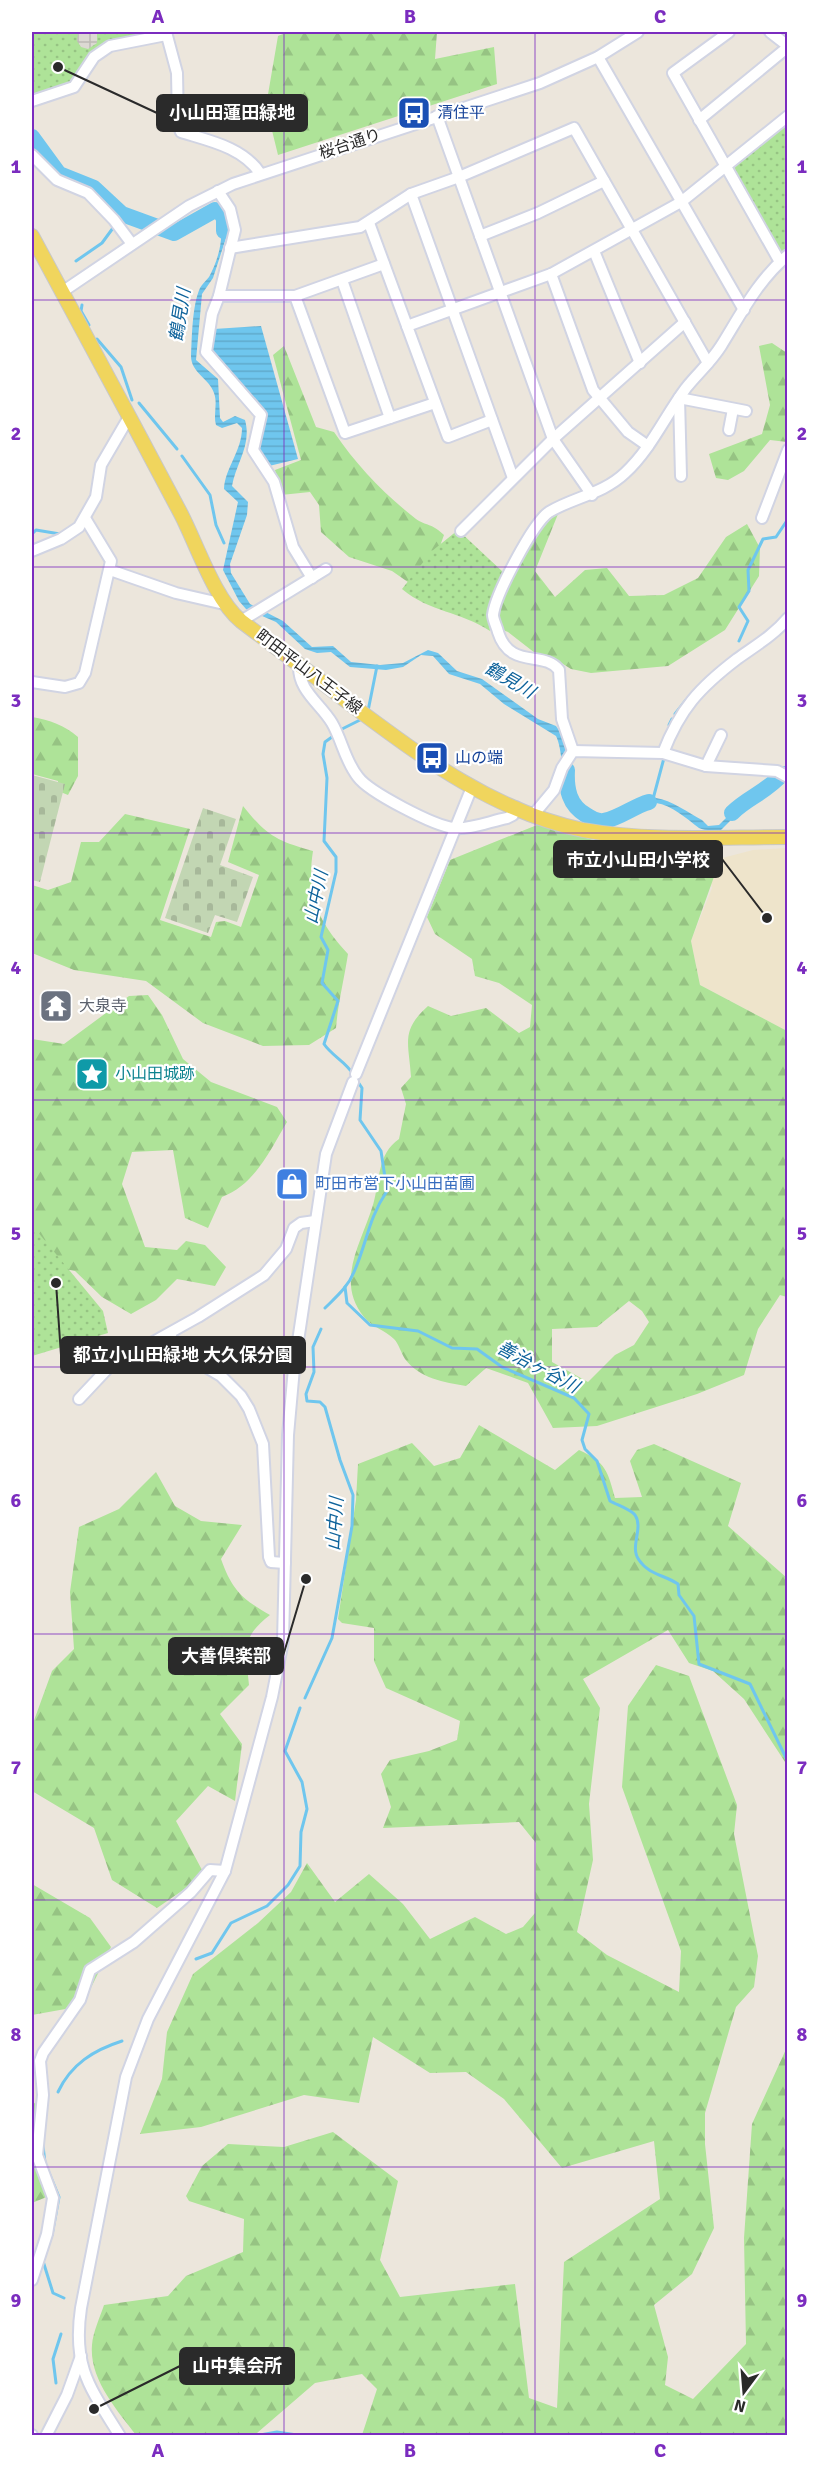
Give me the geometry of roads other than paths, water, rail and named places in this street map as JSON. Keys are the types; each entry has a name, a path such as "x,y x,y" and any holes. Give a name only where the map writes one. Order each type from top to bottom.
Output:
{"main road":[{"name":"町田平山八王子線","path":"32,237 200,550 224,604 246,618 300,665 436,767 472,787 534,814 581,829 630,836 788,837"}],"street":[{"name":"桜台通り","path":"132,244 218,191 260,173 540,83 598,57 638,32"},
{"path":"534,814 554,790 562,768 572,751 562,719 559,670 553,664 511,653 501,640 493,615 511,568 526,542 548,513 614,484 648,446 679,398 708,363 765,277 784,259 725,166 672,74 729,32"},
{"path":"699,120 788,47 770,32"},
{"path":"32,101 74,87 94,57 110,46 166,33 177,73 178,124 181,132 231,148 254,164 260,173"},
{"path":"598,57 744,310"},
{"path":"437,116 553,439 592,495"},
{"path":"407,326 551,274 681,202 788,116"},
{"path":"230,248 360,227 411,194 459,177 574,128 708,363"},
{"path":"32,155 57,180 88,193 114,220 132,244 62,292"},
{"path":"480,236 538,213 604,180"},
{"path":"218,191 234,220 230,248 219,296 212,315 206,352 261,415 253,450 274,482 293,548 312,578"},
{"path":"411,194 513,478"},
{"path":"369,223 448,437 492,420"},
{"path":"594,250 640,363"},
{"path":"219,296 295,296 384,264"},
{"path":"551,274 592,390 628,432 648,446"},
{"path":"342,280 390,418"},
{"path":"295,296 345,433 435,403"},
{"path":"461,531 553,439 685,322"},
{"path":"679,398 746,411"},
{"path":"679,398 681,476"},
{"path":"729,430 733,409"},
{"path":"32,551 74,532 86,518 96,497 101,465 129,417"},
{"path":"762,518 788,450"},
{"path":"32,682 65,687 79,683 83,678 111,561 86,518"},
{"path":"246,618 326,569"},
{"path":"110,570 176,593 224,604"},
{"path":"663,753 674,724 686,705 734,662 778,629 788,618"},
{"path":"300,665 299,676 308,696 332,724 351,766 363,783 390,801 455,829 510,817 516,807"},
{"path":"706,766 721,735"},
{"path":"572,751 663,753 706,766 783,775"},
{"path":"120,2436 88,2385 81,2356 81,2308 126,2077 148,2019 225,1871 240,1824 280,1659 289,1424 315,1221 324,1164 333,1130 472,787"},
{"path":"80,1399 110,1366 169,1334 264,1275 286,1249 294,1228 301,1223 315,1221"},
{"path":"169,1334 182,1353 221,1376 241,1396 249,1409 263,1444 269,1557 271,1562 285,1563"},
{"path":"32,2280 47,2234 53,2198 39,2164 37,2147 44,2095 40,2061 43,2053 80,2000 90,1970 134,1942 191,1892 210,1870 225,1871"},
{"path":"46,2436 67,2396 81,2356"}],"water":[{"path":"221,208 229,224 213,278 202,294 196,360 218,379 220,418 223,422 235,416 245,420 247,429 245,446 232,486 248,502 247,515 230,564 231,573 250,604 283,621 312,647 333,646 351,662 380,665 403,663 428,650 438,653 457,671 482,679 538,719 556,726 567,749 570,793 580,814 602,815 646,798 656,798 680,807 708,826 719,825 742,802 765,793 787,763 787,774 781,778 774,790 747,804 721,830 701,829 673,809 656,803 647,803 604,820 586,821 577,817 567,797 556,736 504,704 480,684 449,674 433,656 421,655 403,667 386,670 350,667 331,652 317,653 305,649 276,622 246,609 239,601 223,570 238,502 224,489 225,481 239,444 242,428 237,423 222,428 216,425 214,393 194,367 191,356 197,295 213,270 219,253 221,227 216,212"},
{"path":"261,326 298,459 269,466 259,450 266,413 212,352 214,329"}],"waterway":[{"name":"鶴見川","path":"32,137 59,174 94,188 122,214 174,233 215,210 219,211 224,218 224,231"},
{"path":"76,261 102,243 113,228"},
{"path":"82,305 81,311 89,325"},
{"path":"97,339 121,367 132,400"},
{"path":"139,403 177,449"},
{"path":"182,456 210,495 216,525 224,543"},
{"path":"739,641 748,621 739,607 749,591 748,570 763,539 776,537 788,519"},
{"path":"32,534 36,530 60,534"},
{"name":"山中川","path":"368,711 377,666"},
{"path":"675,714 686,700"},
{"name":"山中川","path":"340,730 362,719"},
{"path":"669,725 672,719"},
{"name":"山中川","path":"332,737 325,742 323,754 327,778 324,841 336,857 336,872 321,937 328,950 322,983 338,1001 324,1044 353,1074"},
{"path":"653,799 664,758"},
{"name":"鶴見川","path":"567,770 567,784 572,801 580,811 595,820 610,819 649,802"},
{"name":"鶴見川","path":"732,813 782,774"},
{"name":"山中川","path":"325,1308 341,1292 351,1277 376,1211 387,1191 381,1151 360,1120 362,1088 356,1079"},
{"name":"善治ヶ谷川","path":"345,1287 347,1303 370,1325 418,1331 452,1348 477,1349 502,1367 574,1398 589,1414 582,1440 585,1449 597,1461 610,1501 635,1515 638,1526 636,1555 652,1572 678,1584 679,1595 694,1616 699,1664 750,1684 788,1762"},
{"name":"山中川","path":"305,1698 332,1638 352,1526 353,1495 325,1407 320,1402 307,1401 306,1394 314,1372 313,1347 321,1329"},
{"name":"山中川","path":"196,1959 212,1953 231,1923 267,1906 288,1885 300,1866 301,1832 307,1809 302,1782 285,1751 300,1708"},
{"name":"山中川","path":"58,2092 70,2073 84,2059 122,2041"},
{"name":"山中川","path":"43,2146 45,2163 59,2197 52,2235"},
{"name":"山中川","path":"43,2261 53,2293 64,2298"},
{"name":"山中川","path":"56,2383 53,2359 61,2334"},
{"name":"山中川","path":"254,2436 277,2432 297,2435"}],"place":[{"name":"小山田蓮田緑地","path":"58,67"},
{"name":"清住平","path":"414,113"},
{"name":"山の端","path":"432,758"},
{"name":"市立小山田小学校","path":"767,918"},
{"name":"大泉寺","path":"56,1006"},
{"name":"小山田城跡","path":"92,1074"},
{"name":"町田市営下小山田苗圃","path":"292,1184"},
{"name":"都立小山田緑地 大久保分園","path":"56,1283"},
{"name":"大善倶楽部","path":"306,1579"},
{"name":"山中集会所","path":"94,2409"}]}
